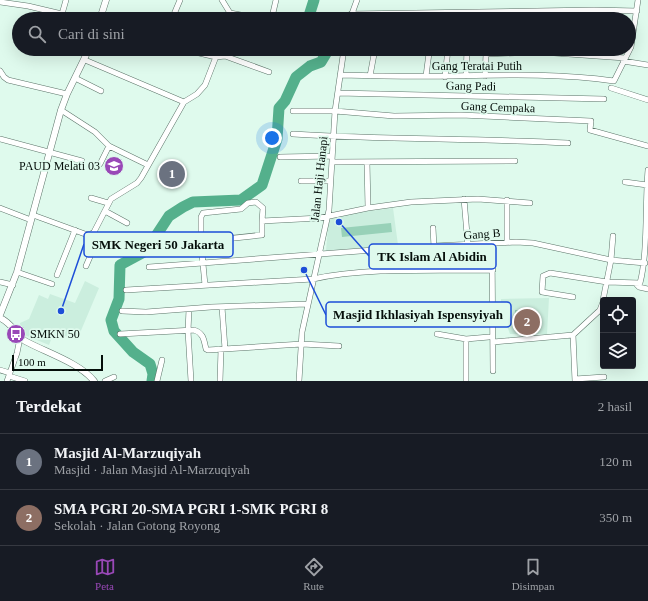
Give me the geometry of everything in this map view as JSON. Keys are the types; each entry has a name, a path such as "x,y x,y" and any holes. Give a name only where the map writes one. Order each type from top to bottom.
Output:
{"street":[{"path":"63,12 66,0"},
{"path":"102,12 106,0"},
{"path":"175,12 180,0"},
{"path":"222,0 229,12"},
{"path":"273,12 276,0"},
{"path":"352,12 357,0"},
{"path":"636,15 638,0"},
{"path":"0,2 52,12"},
{"path":"533,12 594,10 637,11"},
{"path":"86,56 67,94 61,110 18,272 0,317 7,321 20,338 70,363 87,374 94,381"},
{"path":"212,56 225,56 269,72"},
{"name":"Jalan Haji Hanapi","path":"299,381 302,332 329,210 336,111 343,56"},
{"path":"370,76 374,56"},
{"path":"426,76 429,56"},
{"path":"445,76 447,56"},
{"path":"466,76 467,56"},
{"path":"484,76 486,56"},
{"path":"587,56 624,60 648,65"},
{"path":"624,60 626,56"},
{"path":"0,208 85,234 91,234 96,229 111,199 137,183 184,102 197,94 205,85 216,57"},
{"path":"85,60 184,102"},
{"name":"Gang Teratai Putih","path":"340,75 586,77 614,82 624,60"},
{"path":"0,71 4,78 8,80 67,94"},
{"path":"75,78 102,91"},
{"path":"611,88 648,100"},
{"name":"Gang Padi","path":"338,92 604,99"},
{"path":"61,110 95,132 109,146 148,165"},
{"path":"293,111 336,111"},
{"name":"Gang Cempaka","path":"336,111 394,116 461,115 591,121 590,130 648,146"},
{"path":"293,134 334,137 457,138 568,143"},
{"path":"0,139 82,161"},
{"path":"100,164 109,146"},
{"path":"280,157 367,162 515,161"},
{"path":"367,162 368,208"},
{"path":"637,285 642,278 647,247 646,185 648,170"},
{"path":"301,181 330,181"},
{"path":"625,182 646,185"},
{"path":"91,198 108,203"},
{"path":"464,199 468,246"},
{"path":"262,222 320,218 398,203 464,199 506,200 530,203"},
{"path":"506,200 507,243"},
{"path":"159,246 201,243 262,235 263,208 256,202 248,203 241,209 205,212 201,217 201,243 205,285"},
{"path":"104,211 127,223"},
{"path":"432,228 434,247"},
{"path":"57,275 75,230"},
{"path":"86,266 96,243 91,234"},
{"path":"604,297 611,260 613,236"},
{"name":"Gang B","path":"149,267 319,254 507,243 539,244 611,260 645,263"},
{"path":"492,244 493,371"},
{"path":"126,290 313,279 332,275 379,272 493,270"},
{"path":"18,272 52,284"},
{"path":"573,297 542,292 543,276 550,273 637,285 648,289"},
{"path":"0,282 13,285"},
{"path":"122,311 139,312 189,308 307,304"},
{"path":"220,381 223,349 222,307"},
{"path":"189,308 188,331 191,381"},
{"path":"493,342 572,335 600,310"},
{"path":"120,334 188,331 199,332 207,350 302,344 339,346"},
{"path":"437,334 466,339 488,337"},
{"path":"572,335 575,380 604,377"},
{"path":"9,377 20,338"},
{"path":"466,339 466,381"},
{"path":"157,381 162,360"},
{"path":"0,370 9,377 25,381"},
{"path":"105,381 114,377"}],"shaded area":[{"path":"393,208 398,245 326,251 329,216"},
{"path":"391,223 392,232 342,237 341,228"},
{"path":"85,281 99,288 77,340 54,332 49,345 22,334 20,323 29,319 39,295 48,299 50,294 75,303"},
{"path":"549,298 547,334 510,334 501,310 501,299"},
{"path":"515,310 534,310 535,332 520,332 519,316 515,316"}],"waterway":[{"path":"310,12 314,0"},
{"path":"152,381 153,374 150,364 133,352 114,331 111,320 119,299 120,265 146,251 169,216 183,207 193,202 241,200 262,185 277,139 279,108 285,101 296,77 310,66 321,62 325,56"}],"place":[{"name":"PAUD Melati 03","path":"114,166"},
{"name":"Masjid Al-Marzuqiyah","path":"172,174"},
{"name":"TK Islam Al Abidin","path":"339,222"},
{"name":"Masjid Ikhlasiyah Ispensyiyah","path":"304,270"},
{"name":"SMK Negeri 50 Jakarta","path":"61,311"},
{"name":"SMA PGRI 20-SMA PGRI 1-SMK PGRI 8","path":"527,322"},
{"name":"SMKN 50","path":"16,334"}]}
